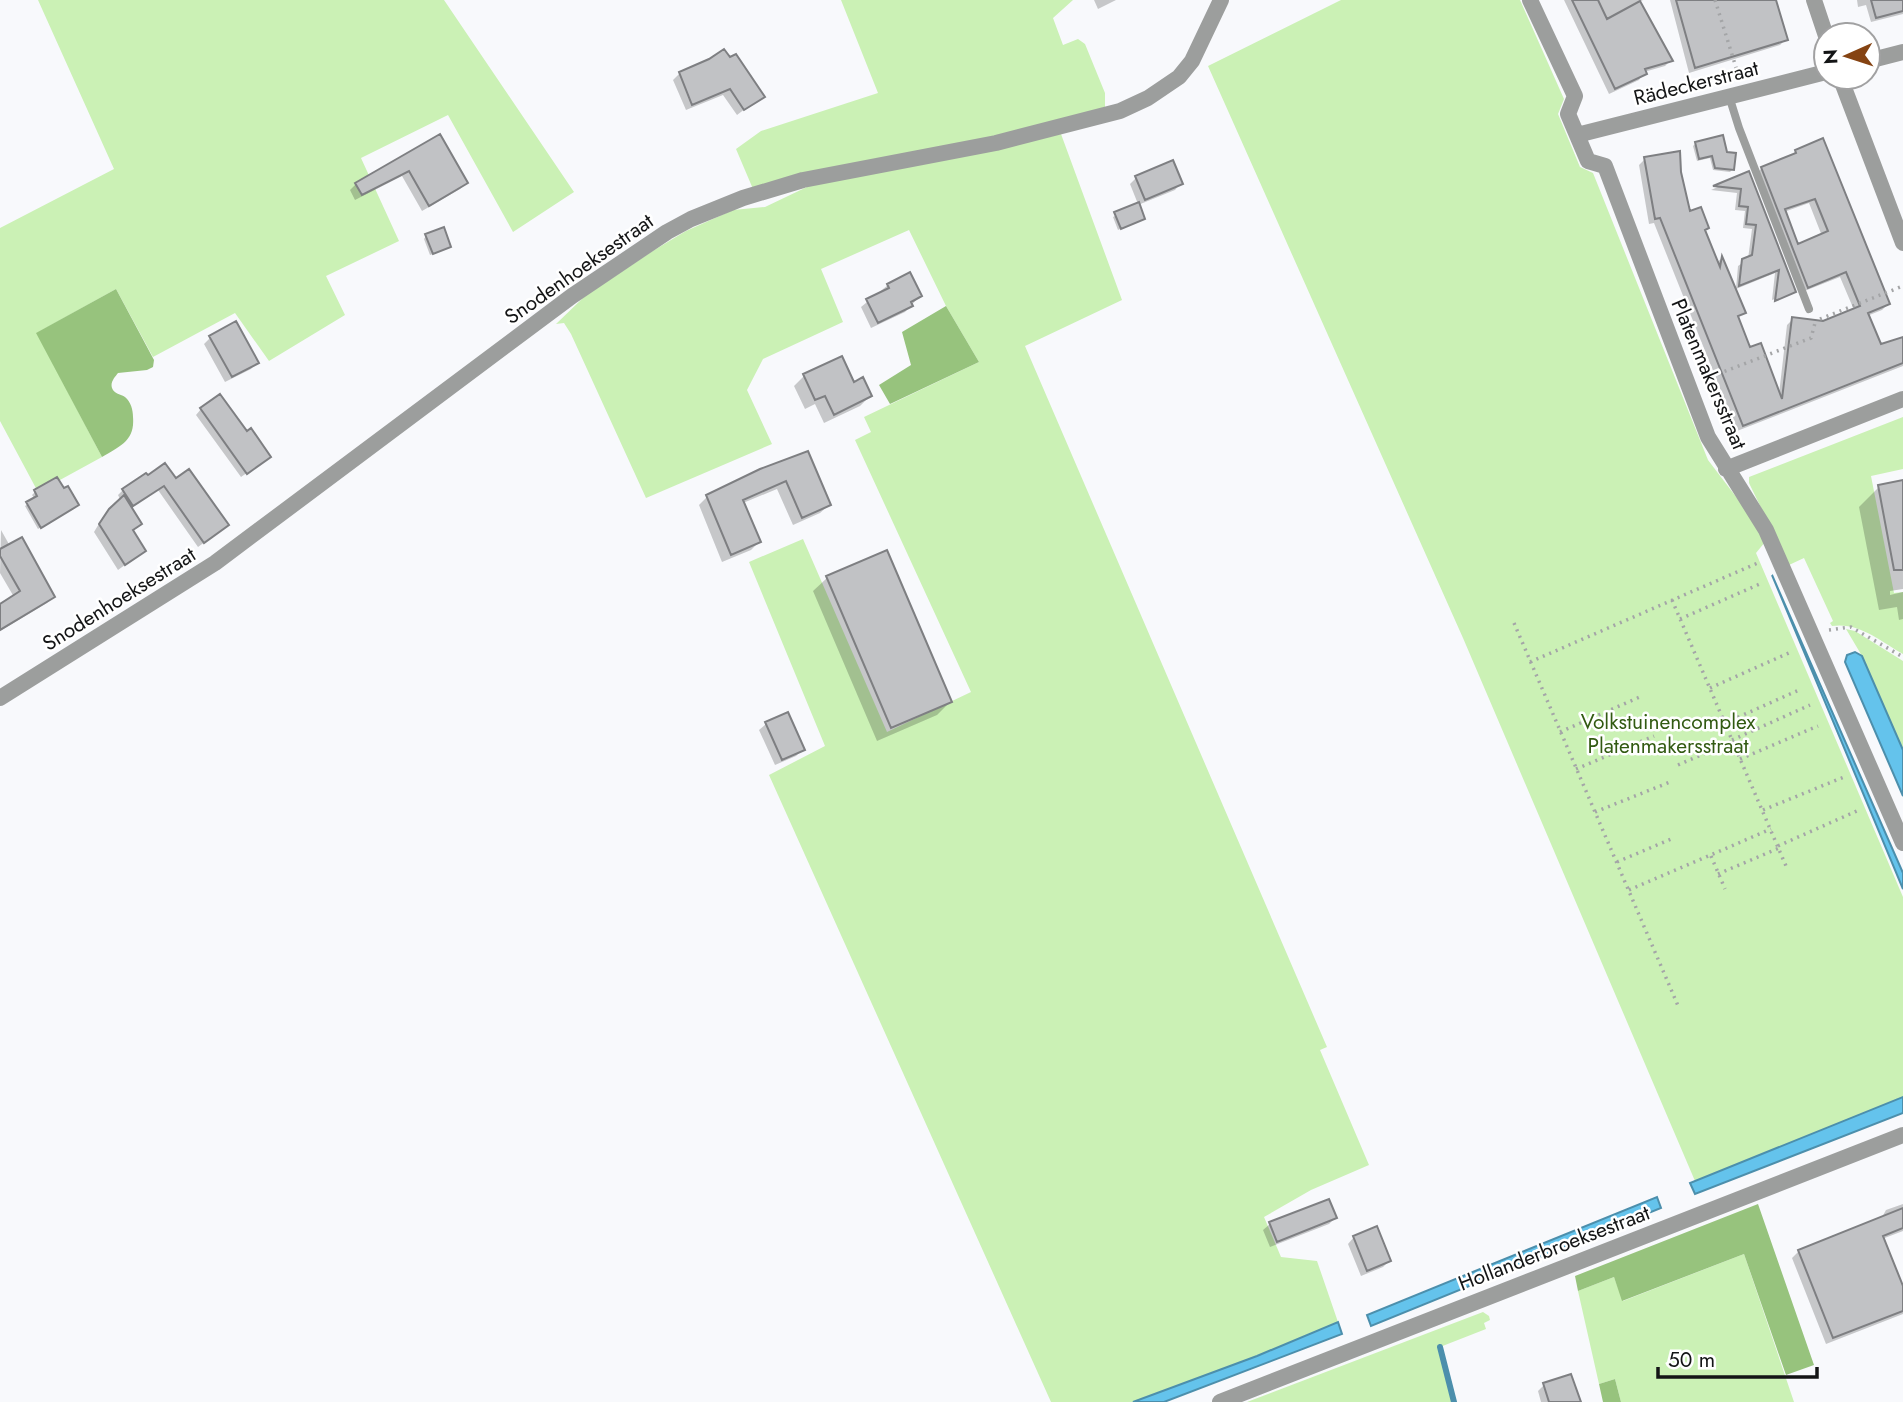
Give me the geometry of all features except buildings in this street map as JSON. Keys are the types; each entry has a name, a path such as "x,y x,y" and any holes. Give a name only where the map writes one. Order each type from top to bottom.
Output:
{"street":[{"name":"Snodenhoeksestraat","path":"0,698 215,563 572,296 667,232 743,198 803,180 996,143 1120,111 1148,98 1179,77 1192,61 1222,0"},
{"name":"Platenmakersstraat","path":"1530,0 1574,96 1568,114 1588,161 1605,166 1707,437 1766,530 1903,844"},
{"path":"1814,0 1821,21"},
{"path":"1882,57 1903,52"},
{"name":"Rädeckerstraat","path":"1577,135 1812,75"},
{"path":"1845,91 1903,243"},
{"path":"1726,469 1903,398"},
{"name":"Hollanderbroeksestraat","path":"1220,1402 1903,1135"}],"lane":[{"path":"1736,94 1738,128 1809,309"}],"path":[{"path":"1715,0 1736,94"},
{"path":"1687,386 1811,338 1815,321 1903,286"},
{"path":"1530,662 1777,554"},
{"path":"1680,619 1762,583"},
{"path":"1672,600 1786,866"},
{"path":"1514,623 1679,1008"},
{"path":"1813,636 1838,627 1851,627 1903,657"},
{"path":"1710,688 1791,652"},
{"path":"1725,723 1800,690"},
{"path":"1560,732 1643,696"},
{"path":"1678,765 1810,705"},
{"path":"1740,759 1818,726"},
{"path":"1576,769 1654,736"},
{"path":"1763,810 1844,777"},
{"path":"1595,812 1670,782"},
{"path":"1718,874 1859,810"},
{"path":"1629,890 1771,829"},
{"path":"1617,862 1671,839"},
{"path":"1710,855 1724,889"}],"green space":[{"path":"38,0 444,0 574,192 513,232 448,115 361,158 399,241 326,276 345,315 269,361 235,313 153,357 116,289 37,333 102,457 38,492 0,421 0,228 114,169"},
{"path":"841,0 1073,0 1053,18 1063,45 1078,39 1085,44 1105,93 1105,107 1029,130 753,189 736,149 761,131 878,93"},
{"name":"Volkstuinencomplex Platenmakersstraat","path":"1341,0 1520,0 1564,99 1558,114 1580,167 1593,173 1708,460 1756,523 1765,542 1756,553 1903,897 1903,1097 1695,1181 1463,638 1208,66"},
{"path":"1061,134 1122,300 1025,346 1327,1047 1320,1050 1369,1165 1311,1190 1264,1217 1281,1257 1317,1261 1338,1322 1257,1356 1133,1402 1051,1402 769,775 825,746 749,562 803,539 887,732 971,692 855,440 871,432 864,417 979,362 946,306 909,230 821,269 843,322 763,359 747,390 772,444 646,498 571,334 564,323 556,324 584,297 651,252 686,231 733,210 765,207 809,186"},
{"path":"116,289 154,360 153,367 147,370 118,373 113,380 113,390 125,397 133,412 132,432 125,442 102,457 36,333"},
{"path":"946,306 979,362 890,404 879,385 911,365 902,332"},
{"path":"1903,417 1903,469 1871,476 1894,593 1903,592 1903,654 1860,630 1832,626 1830,623 1833,621 1804,558 1789,565 1749,483 1749,477"},
{"path":"1846,629 1855,631 1903,661 1903,750 1862,656"},
{"path":"1758,1204 1814,1365 1786,1375 1744,1254 1622,1301 1614,1277 1578,1291 1575,1276"},
{"path":"1744,1254 1794,1402 1621,1402 1615,1379 1599,1384 1578,1291 1614,1277 1623,1301"},
{"path":"1483,1312 1490,1320 1484,1323 1486,1329 1440,1347 1454,1402 1247,1402"},
{"path":"1615,1379 1621,1402 1603,1402 1599,1384"}],"water":[{"path":"1772,575 1903,873 1903,889"},
{"path":"1855,652 1862,656 1903,750 1903,796 1845,662 1847,655"},
{"path":"1903,1097 1903,1113 1695,1194 1690,1183"},
{"path":"1657,1197 1661,1208 1371,1326 1367,1315"},
{"path":"1338,1322 1342,1334 1164,1402 1133,1402 1257,1356"}],"waterway":[{"path":"1440,1347 1454,1402"}]}
